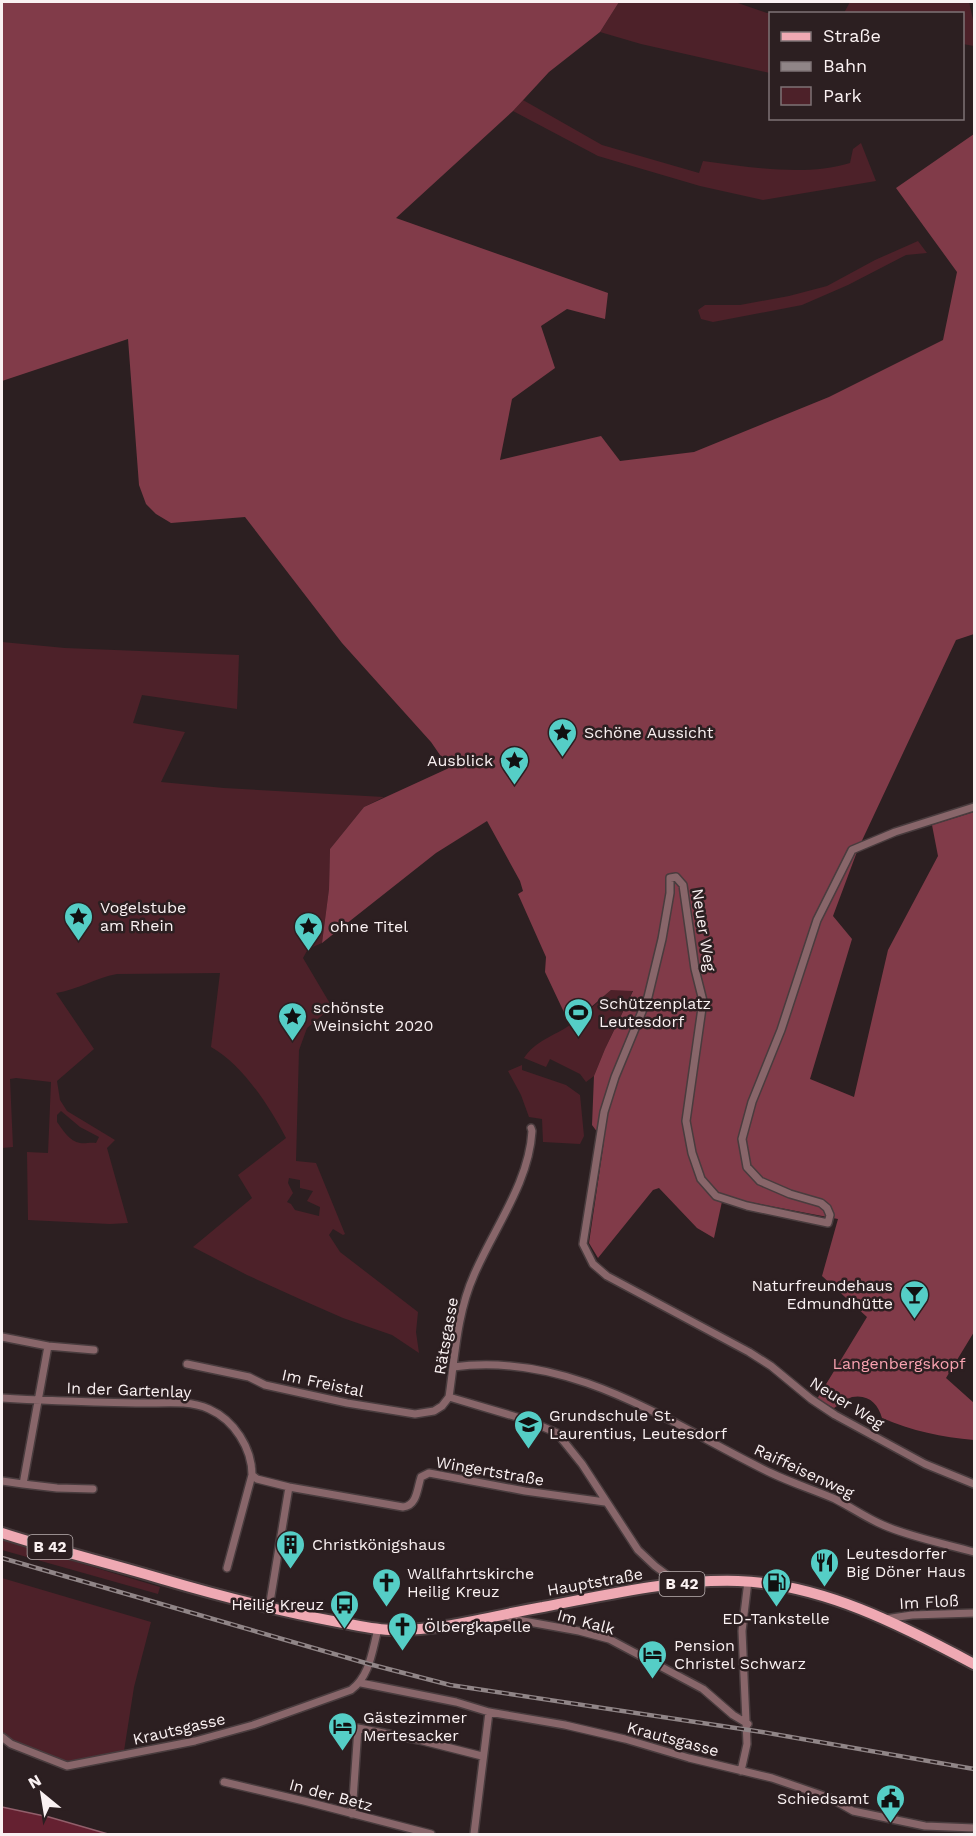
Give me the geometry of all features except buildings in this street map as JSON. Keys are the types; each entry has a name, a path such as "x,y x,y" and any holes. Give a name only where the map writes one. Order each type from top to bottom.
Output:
{"main road":[{"name":"Hauptstraße","path":"2,1533 205,1592 269,1608 378,1629 420,1629 679,1584 748,1581 786,1586 818,1594 885,1619 975,1664"}],"street":[{"name":"Neuer Weg","path":"975,807 895,832 852,850 818,920 781,1030 752,1102 742,1138 747,1167 760,1181 790,1194 821,1203 830,1215 828,1223 747,1206 716,1196 701,1179 692,1153 686,1121 703,1001 695,969 683,885 681,880 673,876 670,878 670,893 662,939 648,997 615,1077 604,1112 583,1244 593,1264 607,1276 749,1352 835,1415 925,1464 975,1484"},
{"name":"Rätsgasse","path":"531,1128 531,1152 498,1229 474,1274 464,1302 449,1397 527,1420 557,1433 582,1464 638,1550 679,1584"},
{"path":"2,1337 48,1346 94,1350"},
{"path":"23,1484 48,1346"},
{"name":"Im Freistal","path":"187,1364 249,1377 265,1385 335,1401 415,1414 434,1411 442,1406 449,1397"},
{"name":"Raiffeisenweg","path":"453,1367 472,1365 529,1367 601,1386 650,1409 773,1474 836,1500 882,1525 975,1552"},
{"name":"In der Gartenlay","path":"2,1398 185,1404 208,1408 220,1415 244,1442 252,1464 252,1475"},
{"name":"Wingertstraße","path":"252,1475 257,1479 289,1487 403,1507 412,1503 423,1474 436,1473 525,1491 605,1502"},
{"path":"227,1568 252,1475"},
{"path":"2,1480 57,1488 93,1489"},
{"path":"269,1608 289,1487"},
{"path":"741,1771 747,1744 748,1724 742,1630 748,1581"},
{"name":"Im Floß","path":"885,1619 912,1615 975,1613"},
{"name":"Im Kalk","path":"504,1614 512,1619 609,1639 703,1689 733,1715 748,1724"},
{"path":"361,1683 369,1664 378,1629"},
{"name":"Krautsgasse","path":"2,1737 11,1744 67,1766 215,1736 305,1707 351,1690 361,1683 456,1702 489,1712 564,1725 772,1778 817,1793 853,1811 922,1826 975,1828"},
{"path":"474,1834 489,1712"},
{"path":"352,1814 358,1728 483,1756"},
{"name":"In der Betz","path":"224,1782 431,1834"}],"green space":[{"name":"Langenbergskopf","path":"2,2 619,2 600,32 549,72 513,111 396,218 608,293 605,319 567,309 541,326 555,368 512,399 500,460 601,436 620,461 694,452 829,397 943,340 957,272 896,188 974,134 974,634 956,640 858,849 833,916 852,939 810,1079 854,1097 888,950 938,856 932,825 974,812 974,1332 946,1378 974,1403 974,1440 927,1433 893,1423 882,1418 875,1404 863,1397 852,1397 834,1408 817,1399 867,1317 822,1276 838,1219 723,1197 714,1238 697,1228 659,1188 653,1190 598,1258 589,1243 604,1141 592,1125 594,1076 633,991 611,990 570,1025 545,972 546,957 518,894 523,891 520,881 487,821 436,853 322,943 329,889 330,849 364,807 449,768 431,742 342,643 245,517 171,523 156,514 146,504 139,485 128,339 2,381"},
{"path":"619,2 735,2 769,13 769,73 641,44 600,32"},
{"path":"850,2 969,2 974,24 974,46 964,44 964,12 845,12"},
{"path":"523,100 602,145 699,173 703,161 796,170 833,167 850,163 853,149 861,143 876,181 763,200 700,186 598,156 513,111"},
{"path":"918,241 927,253 906,255 848,285 802,305 713,322 701,319 698,310 705,305 740,305 827,286 875,260"},
{"path":"2,642 65,648 239,655 237,709 142,695 133,723 185,732 161,782 384,797 364,807 330,849 329,889 322,943 308,949 303,958 332,1007 307,1028 299,1050 296,1161 316,1163 345,1234 333,1229 329,1235 340,1252 418,1312 416,1332 419,1353 392,1335 343,1318 302,1300 193,1247 252,1198 238,1175 286,1138 254,1087 234,1064 211,1047 220,973 117,974 56,993 94,1049 57,1081 60,1100 67,1111 115,1140 107,1148 128,1223 28,1220 27,1152 48,1153 51,1082 10,1079 13,1147 2,1148","holes":["61,1111 80,1127 99,1137 96,1143 80,1143 70,1138 57,1122 57,1115","289,1178 300,1180 300,1188 313,1191 307,1201 320,1207 319,1216 295,1210 287,1202 293,1193 288,1183"]},
{"name":"Schützenplatz Leutesdorf","path":"611,990 633,990 594,1076 586,1082 580,1074 550,1059 546,1067 524,1058 539,1043 581,1017"},
{"path":"522,1065 522,1070 566,1085 580,1095 584,1136 580,1144 543,1142 542,1119 529,1117 521,1095 508,1071"},
{"path":"2,1540 160,1587 158,1594 2,1550"},
{"path":"2,1578 151,1622 134,1687 124,1751 66,1762 15,1743 2,1734"}],"shaded area":[{"path":"2,1807 49,1817 108,1834 2,1834"}],"railway":[{"path":"2,1558 369,1664 450,1685 762,1732 974,1769"}],"place":[{"name":"Schöne Aussicht","path":"563,758"},
{"name":"Ausblick","path":"514,786"},
{"name":"Vogelstube am Rhein","path":"79,942"},
{"name":"ohne Titel","path":"309,952"},
{"name":"Schützenplatz Leutesdorf","path":"578,1038"},
{"name":"schönste Weinsicht 2020","path":"292,1042"},
{"name":"Naturfreundehaus Edmundhütte","path":"914,1320"},
{"name":"Grundschule St. Laurentius, Leutesdorf","path":"528,1450"},
{"name":"Christkönigshaus","path":"291,1570"},
{"name":"Leutesdorfer Big Döner Haus","path":"825,1588"},
{"name":"Wallfahrtskirche Heilig Kreuz","path":"386,1608"},
{"name":"ED-Tankstelle","path":"776,1608"},
{"name":"Heilig Kreuz","path":"345,1630"},
{"name":"Ölbergkapelle","path":"403,1652"},
{"name":"Pension Christel Schwarz","path":"653,1680"},
{"name":"Gästezimmer Mertesacker","path":"342,1752"},
{"name":"Schiedsamt","path":"890,1824"}]}
